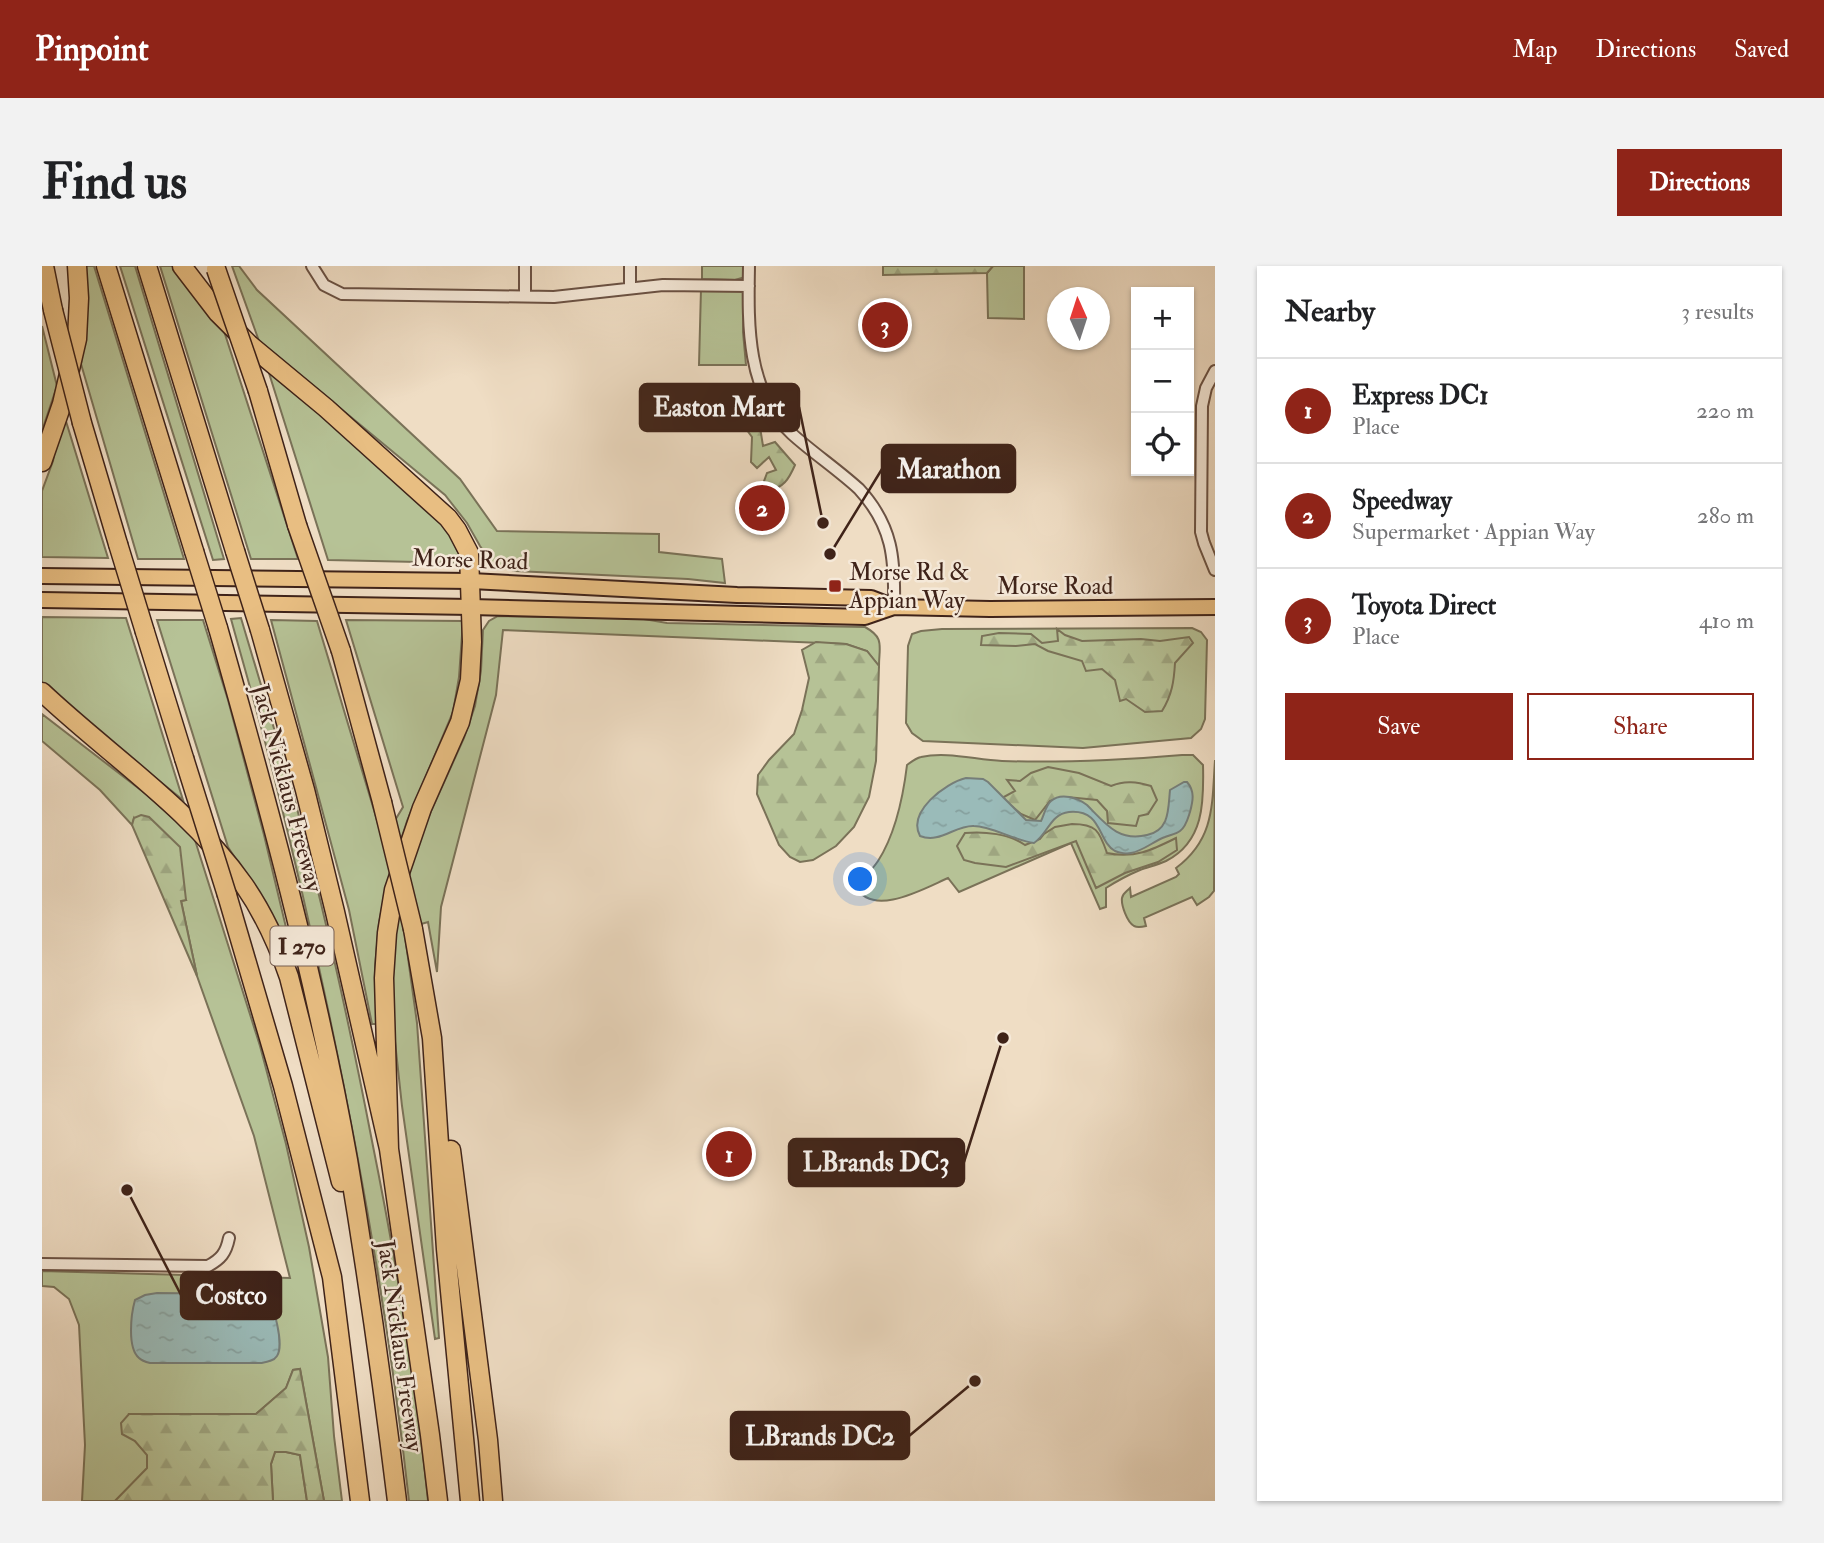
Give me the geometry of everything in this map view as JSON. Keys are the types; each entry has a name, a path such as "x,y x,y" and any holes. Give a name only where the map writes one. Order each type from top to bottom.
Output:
{"highway":[{"path":"44,266 82,423 283,1086 332,1277 358,1501"},
{"path":"42,462 62,404 77,339 77,266"},
{"name":"Jack Nicklaus Freeway","path":"106,266 218,628 278,844 315,998 347,1158 397,1501"},
{"name":"Jack Nicklaus Freeway","path":"147,266 260,630 335,912 389,1149 438,1501"},
{"path":"182,266 218,313 250,345 326,408 448,518 469,553 472,642 466,701 460,722 422,808 394,890 387,933 383,978 389,1149"},
{"path":"215,267 258,391 298,525 341,651 413,929 447,1121 488,1440 493,1501"},
{"path":"42,692 188,819 224,859 262,914 278,944 289,977 365,1269"},
{"path":"432,1038 446,1249 470,1501"}],"main road":[{"name":"Morse Road","path":"42,576 471,581 737,595 871,598 894,607 1215,607"},
{"name":"Morse Road","path":"42,600 865,617 894,607"}],"street":[{"path":"312,266 324,285 342,294 554,297 663,285 749,286"},
{"path":"525,266 525,296"},
{"path":"630,266 630,288"},
{"path":"749,266 750,345 768,401 778,419 790,432 845,476 875,509 883,523 892,552 894,607"},
{"path":"1215,371 1206,388 1202,406 1200,519 1203,543 1215,570"},
{"path":"42,1264 208,1266 226,1252 229,1238"}],"green space":[{"path":"83,266 94,266 184,559 138,559 81,364 85,326"},
{"path":"120,266 135,266 224,559 213,560"},
{"path":"160,266 176,266 223,328 298,559 251,559"},
{"path":"232,266 239,266 257,290 460,479 497,531 659,534 659,552 722,559 725,583 515,571 493,564 445,495 259,341"},
{"path":"702,266 745,266 745,277 735,280 702,279"},
{"path":"883,266 993,266 987,273 883,275"},
{"path":"993,266 1024,266 1024,319 988,318 987,273"},
{"path":"701,289 738,289 744,292 746,365 699,365"},
{"path":"42,326 57,386 42,431"},
{"path":"268,370 330,421 434,514 449,532 463,563 328,560"},
{"path":"745,405 753,408 753,421 760,427 763,446 775,442 795,465 785,482 768,492 763,484 767,473 776,470 769,457 757,468 751,462 752,437 744,426 742,410"},
{"path":"65,418 108,558 42,557 42,491"},
{"path":"498,616 638,618 667,623 865,627 878,639 879,666 867,651 846,644 503,630 496,695 441,907 437,972 428,922 404,929 417,1023 439,1338 435,1339 402,1106 392,1014 392,955 414,849 464,738 475,706 481,671 483,630 489,621"},
{"path":"42,617 126,618 183,800 42,684"},
{"path":"241,618 295,801 346,1013 397,1275 418,1410 428,1501 409,1501 385,1317 353,1134 295,862 231,619"},
{"path":"157,620 203,620 228,700 294,961 291,961 259,895 228,847"},
{"path":"271,620 317,621 383,840 403,807 346,620 463,621 459,677 453,712 407,821 386,887 375,967 377,1024 372,1024 349,910"},
{"path":"1192,628 1201,632 1207,640 1205,719 1201,729 1191,738 1083,748 923,741 912,733 906,723 908,646 912,634 921,631"},
{"path":"1057,629 1082,641 1160,641 1189,637 1193,643 1175,663 1172,688 1162,711 1145,712 1126,699 1120,701 1115,680 1102,669 1086,671 1082,661 1048,651 1035,644 981,645 982,636 999,633 1031,634 1042,643 1058,641"},
{"path":"816,642 846,644 867,651 879,666 876,761 869,797 854,827 836,846 813,860 800,862 790,857 779,845 757,794 758,775 794,734 809,678 802,650"},
{"path":"42,714 146,794 194,837 260,1046 309,1247 328,1357 342,1501 324,1501 300,1369 293,1370 286,1388 256,1414 129,1414 135,1441 148,1455 147,1469 115,1501 82,1501 85,1445 79,1325 69,1299 54,1287 42,1286 42,1271 290,1278 254,1136 197,976 181,901 186,900 134,818 132,825 100,790 42,741"},
{"path":"941,755 1047,762 1193,755 1203,765 1202,807 1195,832 1179,853 1106,888 1106,907 1100,909 1071,843 959,892 948,878 900,898 887,900 874,900 864,896 856,887 876,864 890,839 898,815 907,765 917,758"},
{"path":"1215,760 1214,891 1197,905 1192,897 1144,918 1146,926 1134,926 1124,909 1123,895 1130,888 1131,897 1179,874 1176,868 1189,857 1205,833 1212,806"},
{"path":"1048,767 1079,773 1111,786 1131,782 1151,786 1157,800 1148,814 1139,816 1136,826 1108,823 1107,811 1097,800 1067,797 1050,801 1035,820 1021,814 1002,798 1015,791 1007,780 1020,781 1031,773"},
{"path":"141,815 149,817 180,847 186,900 181,901 197,976 132,825 134,818"},
{"path":"1086,825 1096,830 1107,853 1134,854 1151,850 1176,838 1177,850 1158,862 1125,873 1096,888 1076,841 1006,867 964,860 957,846 965,833 972,832 1004,836 1025,845 1040,839 1055,827"},
{"path":"300,1369 324,1501 307,1501 300,1455 275,1452 271,1464 273,1501 115,1501 147,1468 147,1455 135,1441 122,1434 121,1423 129,1414 256,1414 286,1388 293,1370"},
{"path":"275,1452 300,1455 307,1501 273,1501 271,1464"}],"water":[{"path":"966,778 988,782 1026,820 1041,821 1051,801 1069,797 1083,802 1106,824 1128,836 1147,835 1160,829 1168,811 1170,790 1184,782 1187,782 1191,789 1192,800 1188,820 1182,829 1129,853 1117,852 1109,846 1094,820 1080,812 1057,816 1034,843 974,826 960,828 934,838 920,836 917,827 923,808 939,792"},
{"path":"157,1293 264,1296 272,1307 277,1325 277,1356 261,1363 143,1361 135,1353 131,1339 135,1300"}],"place":[{"name":"Toyota Direct","path":"885,325"},
{"name":"Speedway","path":"762,508"},
{"name":"Easton Mart","path":"823,523"},
{"name":"Marathon","path":"830,554"},
{"name":"Morse Rd & Appian Way","path":"835,586"},
{"name":"LBrands DC3","path":"1003,1038"},
{"name":"Express DC1","path":"729,1154"},
{"name":"Costco","path":"127,1190"},
{"name":"LBrands DC2","path":"975,1381"}]}
